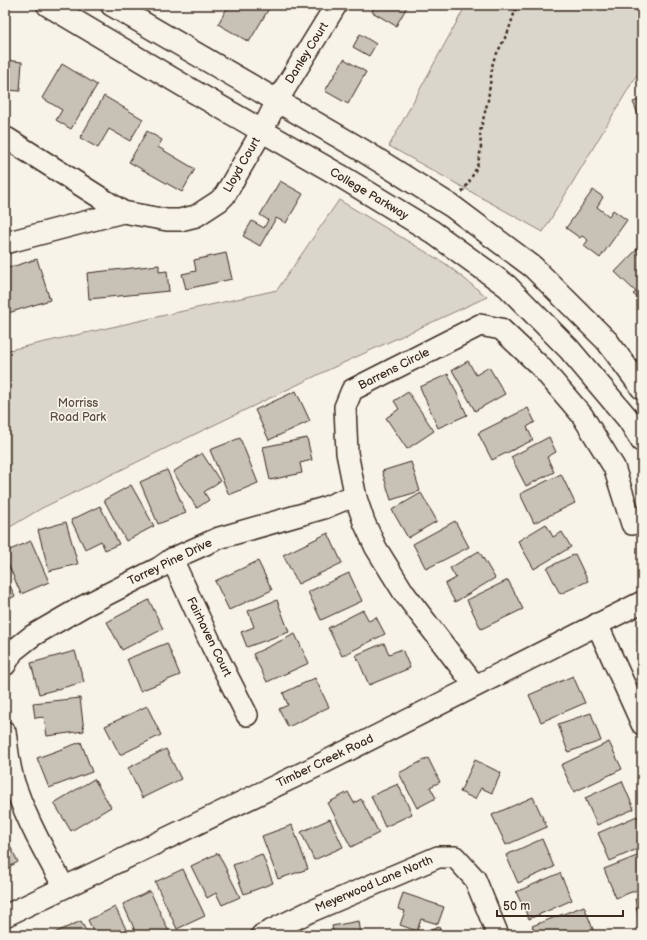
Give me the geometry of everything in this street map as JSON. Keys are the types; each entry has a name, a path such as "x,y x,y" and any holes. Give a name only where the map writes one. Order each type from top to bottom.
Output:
{"main road":[{"name":"College Parkway","path":"48,5 431,231 507,286 569,349 629,420 642,441"},
{"path":"112,5 362,150 453,207 534,267 607,341 642,388"}],"street":[{"name":"Danley Court","path":"277,101 336,5"},
{"name":"Lloyd Court","path":"5,138 123,212 166,220 180,220 196,216 219,201 225,195 262,131 277,101"},
{"name":"Lloyd Court","path":"5,243 123,212"},
{"name":"Barrens Circle","path":"475,686 404,593 376,548 364,522 356,498 347,453 345,407 352,390 480,325 500,329 540,366 582,415 614,467 632,524"},
{"name":"Torrey Pine Drive","path":"5,665 13,650 32,636 82,607 159,568 172,559 219,538 324,508 343,500 356,498"},
{"name":"Fairhaven Court","path":"172,559 212,646 247,714"},
{"name":"Timber Creek Road","path":"5,916 315,767 642,602"},
{"path":"597,624 642,724"},
{"path":"5,732 8,769 16,791 37,838 64,887"},
{"name":"Meyerwood Lane North","path":"275,932 317,909 438,858 455,857 475,879 498,935"}],"path":[{"path":"462,192 477,167 481,149 480,132 488,100 493,61 508,32 517,5"}],"green space":[{"path":"466,5 642,5 642,66 543,232 389,146"},
{"name":"Morriss Road Park","path":"339,200 446,264 487,297 330,369 42,508 5,530 5,351 277,290"}],"building":[{"path":"229,5 271,5 249,42 218,24"},
{"path":"375,5 408,5 396,26 372,12"},
{"path":"360,34 376,44 369,56 353,47"},
{"path":"344,59 366,72 348,104 325,91"},
{"path":"5,60 22,62 20,91 5,90"},
{"path":"62,64 97,85 71,129 56,120 62,110 42,98"},
{"path":"104,96 143,119 130,141 109,129 98,148 80,138"},
{"path":"642,99 642,124 633,102"},
{"path":"147,131 162,140 158,147 195,169 182,192 129,162"},
{"path":"280,181 303,194 286,223 276,218 260,246 243,236 252,221 264,228 268,220 260,215"},
{"path":"593,190 603,197 597,207 609,216 613,210 627,220 600,258 584,246 588,240 582,236 580,238 566,228"},
{"path":"642,244 642,302 633,294 636,292 615,272"},
{"path":"226,253 232,279 186,289 182,274 196,271 194,260"},
{"path":"37,259 50,300 5,314 5,269"},
{"path":"159,265 159,272 167,271 169,291 89,299 87,273"},
{"path":"468,361 476,375 489,367 505,394 475,411 452,370"},
{"path":"448,374 467,415 438,428 420,387"},
{"path":"296,391 310,421 269,440 255,410"},
{"path":"408,392 434,431 407,449 386,418 399,409 394,401"},
{"path":"528,408 535,422 527,427 533,440 492,460 478,433"},
{"path":"549,437 556,452 547,457 554,472 526,486 511,457"},
{"path":"240,438 258,483 229,495 210,450"},
{"path":"307,438 312,460 300,463 302,473 270,480 263,447"},
{"path":"202,453 220,481 204,492 209,500 197,508 173,472"},
{"path":"411,462 420,491 391,500 382,471"},
{"path":"167,470 186,513 158,524 140,482"},
{"path":"561,474 575,503 534,523 520,494"},
{"path":"131,485 154,526 126,541 104,500"},
{"path":"421,493 437,521 408,538 392,510"},
{"path":"100,506 119,544 105,550 101,541 85,549 71,520"},
{"path":"455,521 469,547 426,569 413,544"},
{"path":"66,522 78,564 49,571 38,530"},
{"path":"546,524 553,537 562,532 571,547 534,569 518,541"},
{"path":"328,533 342,563 298,584 283,555"},
{"path":"31,541 49,582 21,594 5,557 5,552"},
{"path":"479,551 495,578 455,602 445,584 456,578 450,568"},
{"path":"575,554 588,581 560,594 547,568"},
{"path":"258,561 272,590 229,610 215,581"},
{"path":"349,573 362,601 321,620 308,592"},
{"path":"5,576 15,596 5,601"},
{"path":"508,580 523,609 481,629 467,600"},
{"path":"149,600 163,629 122,650 107,622"},
{"path":"277,600 289,632 247,647 241,632 254,627 248,611"},
{"path":"363,610 369,621 376,617 385,634 342,656 328,628"},
{"path":"295,634 309,663 267,682 253,654"},
{"path":"642,637 642,648 637,641"},
{"path":"167,643 180,675 140,691 127,659"},
{"path":"384,643 389,654 402,649 410,668 369,685 356,655"},
{"path":"75,651 84,682 39,694 31,663"},
{"path":"573,676 585,703 541,722 529,695"},
{"path":"315,678 329,707 288,727 279,709 288,705 283,693"},
{"path":"80,698 84,731 47,736 44,717 35,718 33,703"},
{"path":"147,706 161,735 120,755 105,726"},
{"path":"591,713 601,741 568,752 558,724"},
{"path":"81,742 92,772 49,788 37,758"},
{"path":"609,742 622,769 574,792 561,765"},
{"path":"166,749 181,779 142,798 128,768"},
{"path":"428,758 440,782 430,787 436,798 417,808 399,773"},
{"path":"475,760 501,773 492,793 481,788 475,799 460,792"},
{"path":"94,779 111,807 71,831 54,803"},
{"path":"622,781 634,809 597,825 585,798"},
{"path":"398,784 412,814 385,827 371,796"},
{"path":"348,792 354,803 361,799 379,833 351,847 328,803"},
{"path":"533,797 547,827 506,845 492,815"},
{"path":"637,816 642,827 642,847 610,861 598,833"},
{"path":"330,819 343,847 314,860 301,832"},
{"path":"292,825 308,869 278,879 262,836"},
{"path":"5,836 18,862 5,869"},
{"path":"542,839 554,867 518,883 506,855"},
{"path":"218,853 240,897 222,905 216,893 207,898 191,866"},
{"path":"262,854 273,883 244,894 233,865"},
{"path":"642,854 642,888 616,898 604,869"},
{"path":"183,869 205,916 177,929 155,882"},
{"path":"560,873 572,900 529,919 516,892"},
{"path":"150,891 170,934 137,935 123,904"},
{"path":"403,893 444,907 438,924 421,919 417,931 400,925 405,911 398,909"},
{"path":"642,897 642,926 640,927 635,899"},
{"path":"584,906 594,932 588,935 536,935 532,926"},
{"path":"115,907 129,935 95,935 88,920"},
{"path":"81,921 88,935 52,934"},
{"path":"359,921 361,935 334,935 332,926"},
{"path":"439,927 442,935 418,935"}]}
